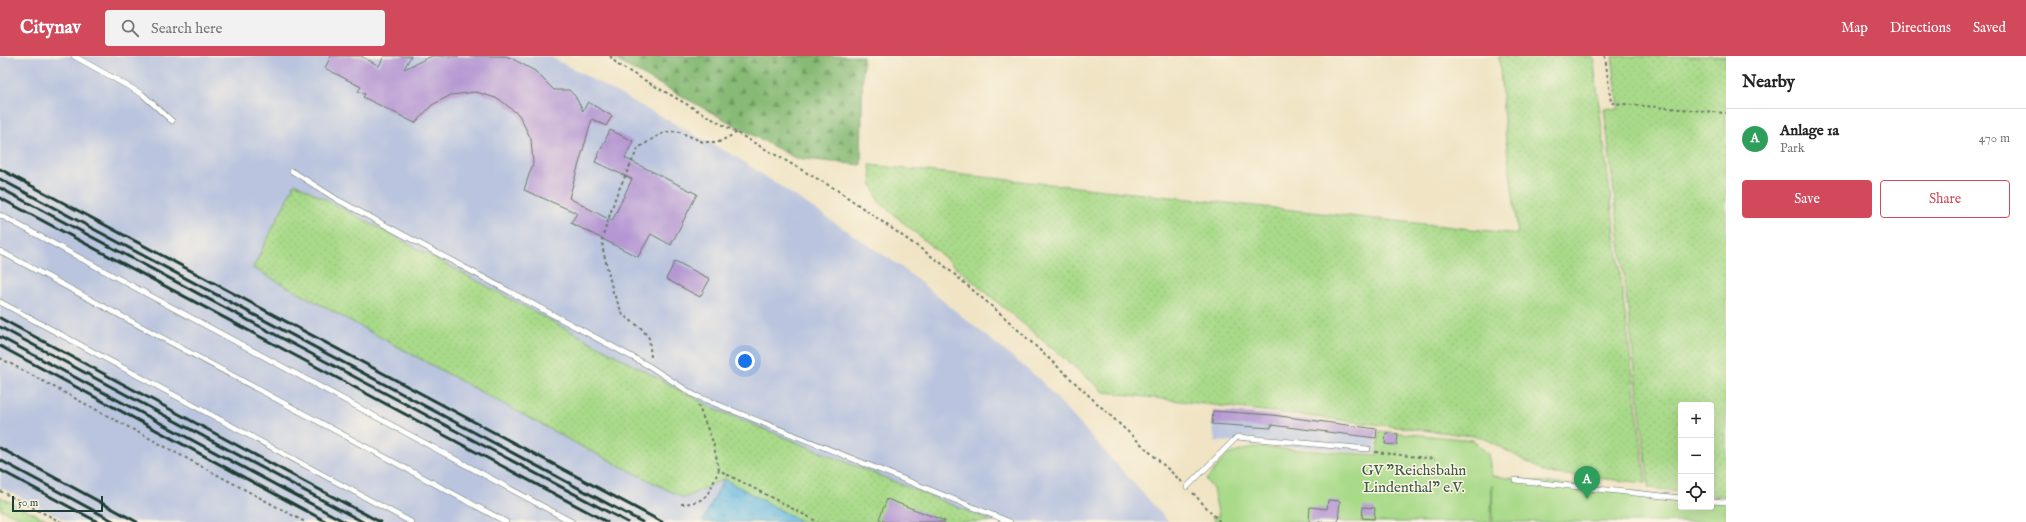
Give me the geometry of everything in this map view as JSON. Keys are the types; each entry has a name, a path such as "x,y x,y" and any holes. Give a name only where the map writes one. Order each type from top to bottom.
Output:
{"lane":[{"path":"74,56 142,94 172,121"},
{"path":"292,171 338,200 648,366 694,395 1010,522"},
{"path":"0,215 572,522"},
{"path":"0,251 506,522"},
{"path":"0,302 411,522"},
{"path":"1188,487 1237,437 1368,450"},
{"path":"1516,480 1678,498"},
{"path":"1714,501 1726,502"}],"path":[{"path":"610,56 618,66 738,132 837,190 941,263 1008,321 1188,487 1220,522"},
{"path":"1605,56 1611,103 1726,113"},
{"path":"648,366 652,352 649,338 641,328 623,315 613,292 603,250 602,239 616,196 638,148 665,132 677,131 703,142 719,142 738,132"},
{"path":"0,358 305,522"},
{"path":"681,504 696,503 706,497 719,470 713,442 694,395"},
{"path":"1368,450 1376,453 1435,459"},
{"path":"719,470 818,522"},
{"path":"0,491 61,522"}],"shaded area":[{"path":"0,56 549,56 736,157 900,266 1039,379 1169,522 69,522 0,487"},
{"path":"1272,415 1377,429 1375,453 1215,441 1212,424"}],"green space":[{"path":"608,56 863,56 861,165 795,158"},
{"path":"1499,56 1593,56 1646,483 1547,473 1482,437 1104,392 879,202 872,185 870,165 1518,234 1505,133"},
{"path":"1612,56 1726,56 1726,496 1714,495 1714,402 1678,402 1678,492 1649,488 1604,108 1619,109"},
{"path":"295,183 717,410 994,522 802,522 724,479 684,498 579,445 253,268"},
{"name":"GV \"Reichsbahn Lindenthal\" e.V.","path":"1379,431 1472,440 1488,454 1492,476 1678,498 1678,510 1714,510 1714,501 1726,502 1726,522 1493,522 1492,485 1491,522 1217,522 1212,517 1219,516 1213,489 1206,480 1227,455 1254,447 1377,455"},
{"path":"0,496 52,522 29,522 0,509"}],"water":[{"path":"724,479 802,522 702,522"}],"building":[{"path":"331,56 361,56 379,66 384,56 411,56 404,69 432,56 506,56 535,71 554,90 569,90 575,96 583,111 588,102 612,116 606,126 592,119 569,198 612,221 632,179 595,162 610,130 633,141 625,158 697,194 671,245 651,234 638,257 571,223 577,213 524,190 533,163 531,139 519,115 499,99 476,92 451,95 432,105 415,123 363,97 365,94 358,91 361,87 325,68"},
{"path":"675,261 710,279 700,297 666,279"},
{"path":"1213,411 1272,415 1377,429 1376,438 1271,425 1271,428 1212,424"},
{"path":"1386,433 1398,434 1397,445 1385,444"},
{"path":"887,499 945,522 886,522 879,519"},
{"path":"1328,500 1340,501 1338,522 1309,522 1310,507 1327,509"},
{"path":"1363,507 1375,508 1374,519 1362,518"}],"railway":[{"path":"0,169 662,522"},
{"path":"0,179 642,522"},
{"path":"0,188 627,522"},
{"path":"0,198 607,522"},
{"path":"0,318 380,522"},
{"path":"0,327 363,522"},
{"path":"0,337 345,522"},
{"path":"0,346 327,522"},
{"path":"0,448 137,522"},
{"path":"0,460 115,522"},
{"path":"0,470 98,522"}],"place":[{"name":"Anlage 1a","path":"1587,499"}]}
